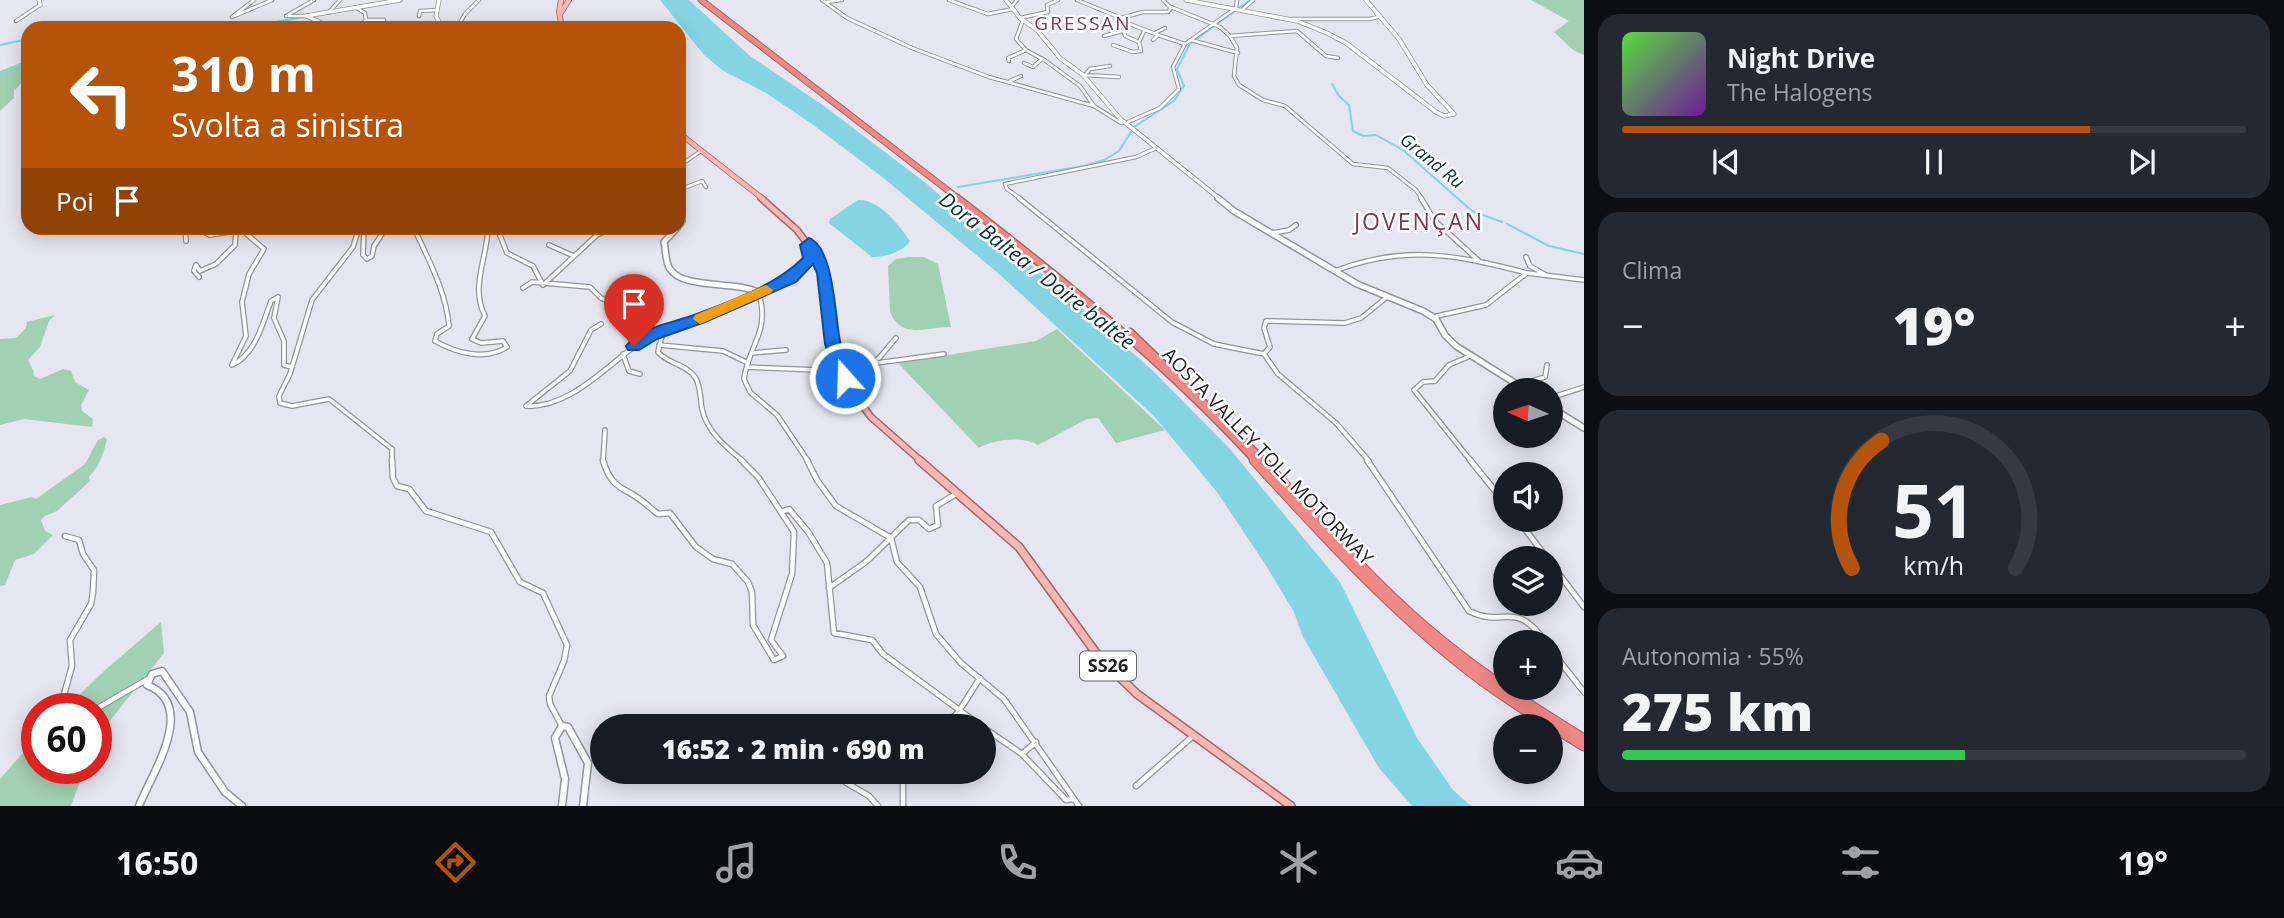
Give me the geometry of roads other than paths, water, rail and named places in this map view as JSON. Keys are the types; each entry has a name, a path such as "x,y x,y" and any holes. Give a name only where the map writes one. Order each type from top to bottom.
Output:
{"highway":[{"name":"AOSTA VALLEY TOLL MOTORWAY","path":"703,0 1076,285 1211,408 1380,584 1426,628 1516,697 1584,739"},
{"name":"AOSTA VALLEY TOLL MOTORWAY","path":"703,0 1070,285 1187,392 1249,454 1328,541 1418,629 1515,703 1584,746"}],"main road":[{"path":"561,21 560,15 565,0"},
{"path":"560,15 565,0"},
{"name":"SS26","path":"686,140 809,242 824,273 833,344 839,368 858,401 871,417 1026,554 1084,638 1115,674 1194,736 1291,806"}],"street":[{"path":"254,0 232,17 272,0"},
{"path":"314,0 286,16 306,16 400,0"},
{"path":"329,12 340,0"},
{"path":"362,7 364,0"},
{"path":"437,21 439,0"},
{"path":"461,21 479,0"},
{"path":"824,1 842,0"},
{"path":"949,0 988,14 1013,7 1017,0"},
{"path":"1006,0 1022,19 1037,30 1060,58 1084,75 1125,123 1234,211 1334,271 1423,311 1436,319 1445,335 1470,356 1506,378"},
{"path":"1022,19 1048,12 1047,5 1058,0"},
{"path":"1077,0 1144,31 1185,44"},
{"path":"1163,0 1171,8 1214,24 1230,36 1236,43 1238,53 1234,76 1239,85 1263,100 1285,106 1353,164 1388,168 1399,174 1416,190 1434,220 1479,261"},
{"path":"1186,0 1293,20 1346,43 1436,112 1444,116 1454,114 1427,85 1399,39 1367,0"},
{"path":"1125,123 1160,107 1179,89 1173,67 1185,44 1235,9 1237,0"},
{"path":"1242,10 1254,0"},
{"path":"824,1 847,18 912,48 989,77 1094,106 1125,123"},
{"path":"16,21 40,2"},
{"path":"356,8 365,13 366,20 384,20"},
{"path":"1121,20 1143,12 1165,13 1171,8"},
{"path":"419,16 420,11 437,10"},
{"path":"1277,17 1363,20 1378,17 1376,12"},
{"path":"306,16 317,21"},
{"path":"1022,19 1015,36 1026,50 1053,64 1091,98 1094,106"},
{"path":"1121,20 1125,36 1139,42"},
{"path":"1293,20 1297,31 1326,56 1338,58"},
{"path":"1153,34 1165,28"},
{"path":"1104,36 1122,30"},
{"path":"1113,45 1138,52 1142,50 1139,42 1144,31"},
{"path":"1230,36 1251,33 1270,36 1297,31"},
{"path":"1153,40 1158,35"},
{"path":"1191,40 1238,53"},
{"path":"1009,61 1008,58 1026,50"},
{"path":"1024,63 1033,67 1042,59"},
{"path":"1084,75 1090,69 1110,66"},
{"path":"1084,75 1119,77"},
{"path":"1010,81 1021,76"},
{"path":"1156,148 1136,157 1005,184 1007,189 1074,240 1160,316 1222,349 1264,354"},
{"path":"686,161 701,151"},
{"path":"686,188 702,181 706,187"},
{"path":"1270,233 1289,230 1296,225"},
{"path":"186,235 186,242"},
{"path":"199,277 194,271 196,265 200,271 216,264 235,245 236,235"},
{"path":"248,235 264,249 249,274 242,302 246,336 231,364 237,365 241,362 259,334 271,301 278,297 274,318 286,348 284,365 292,367"},
{"path":"359,235 312,301 298,336 290,380 279,396 279,403 295,406 317,398 329,399 391,449 393,478 397,486 409,489 426,512 491,532 520,582 543,593 566,645 564,661 550,696 550,704 562,726"},
{"path":"364,235 363,255 367,259 372,256 374,246 381,235"},
{"path":"418,235 430,258 434,279 447,307 449,326 436,334 435,341 455,352 496,354 505,350 506,343 500,340 477,343 472,339 485,316 478,303 477,285 487,235"},
{"path":"500,235 508,253 533,266 543,285"},
{"path":"543,285 597,235"},
{"path":"670,235 664,242 669,269 673,273 704,283 747,287 759,293"},
{"path":"601,324 591,330 569,371 526,406 534,408 575,391 652,335 759,293 796,275 811,256 807,245 809,242"},
{"path":"548,245 574,256"},
{"path":"1334,271 1398,252 1451,255 1551,278 1584,280"},
{"path":"1527,257 1531,266 1551,278"},
{"path":"1436,319 1437,316 1495,301 1511,283 1527,272"},
{"path":"523,288 532,282 590,287 601,298 633,313 652,335"},
{"path":"759,293 764,319 744,379 751,393 777,415 803,451 828,497 844,513 891,538 897,562 920,587 936,634 961,663 1004,699 1079,806"},
{"path":"1264,354 1270,347 1264,328 1266,321 1345,323 1361,318 1387,297"},
{"path":"605,430 603,460 608,478 622,491 629,492 658,514 670,513 696,547 713,559 732,564 748,582 752,592 753,625 774,660 779,660 783,656 771,640 792,574 794,532 765,486 748,466 720,444 705,419 696,378 690,371 662,359 658,352 663,331"},
{"path":"869,364 879,358 896,338"},
{"path":"659,345 723,351 747,365 818,370"},
{"path":"752,353 786,350"},
{"path":"623,354 629,371 640,374"},
{"path":"839,368 944,354"},
{"path":"1264,354 1275,373 1308,397 1350,437 1380,477 1469,611 1480,618 1516,617 1530,621 1537,630"},
{"path":"1470,356 1449,365 1435,381 1423,382 1413,390 1493,488"},
{"path":"1542,378 1545,377 1547,365"},
{"path":"1563,395 1584,387"},
{"path":"1563,415 1584,428"},
{"path":"829,588 845,578 909,520 919,520 929,529 938,525 936,506 958,493"},
{"path":"781,512 789,509 824,554 834,633 872,640 883,653 963,714"},
{"path":"1527,532 1538,546"},
{"path":"64,693 72,666 69,640 91,604 94,577 94,570 83,554 79,540 65,536"},
{"path":"1563,579 1584,607"},
{"path":"1563,665 1584,692"},
{"path":"112,700 148,680 157,671 162,671 190,712 198,752 225,792 242,806"},
{"path":"956,714 980,678"},
{"path":"139,806 164,755 172,720 164,698 158,689 147,685 148,680"},
{"path":"562,726 555,738 565,772 566,793 562,806"},
{"path":"562,726 568,727 588,763 588,782 583,806"},
{"path":"996,736 1022,754 1054,791 1066,800 1074,799"},
{"path":"1136,786 1194,736"},
{"path":"1022,754 1036,742"},
{"path":"848,784 869,796 878,806"},
{"path":"903,784 903,806"}],"water":[{"name":"Dora Baltea / Doire baltée","path":"660,0 689,0 750,56 824,106 927,184 965,218 1048,278 1152,370 1229,448 1340,582 1417,738 1453,790 1471,806 1412,806 1379,768 1303,637 1294,612 1265,564 1217,492 1153,415 998,273 881,176 766,93 722,70 704,55 686,32 686,21 677,21"},
{"path":"858,200 873,204 888,214 910,241 907,245 894,253 872,257 829,223 830,219"}],"waterway":[{"name":"Dora Baltea / Doire baltée","path":"958,187 1084,166 1104,160 1119,151 1134,127 1174,101 1184,86 1177,69 1190,44 1250,0"},
{"path":"367,7 386,4"},
{"path":"281,21 299,18"},
{"path":"0,45 21,40"},
{"path":"0,75 21,68"},
{"name":"Grand Ru","path":"1332,84 1339,96 1349,105 1353,131 1363,136 1376,135 1403,150 1472,211 1502,222"},
{"name":"Grand Ru","path":"1507,224 1549,246 1584,254"}],"district":[{"name":"GRESSAN","path":"1083,23"},
{"name":"JOVENÇAN","path":"1419,222"}]}
